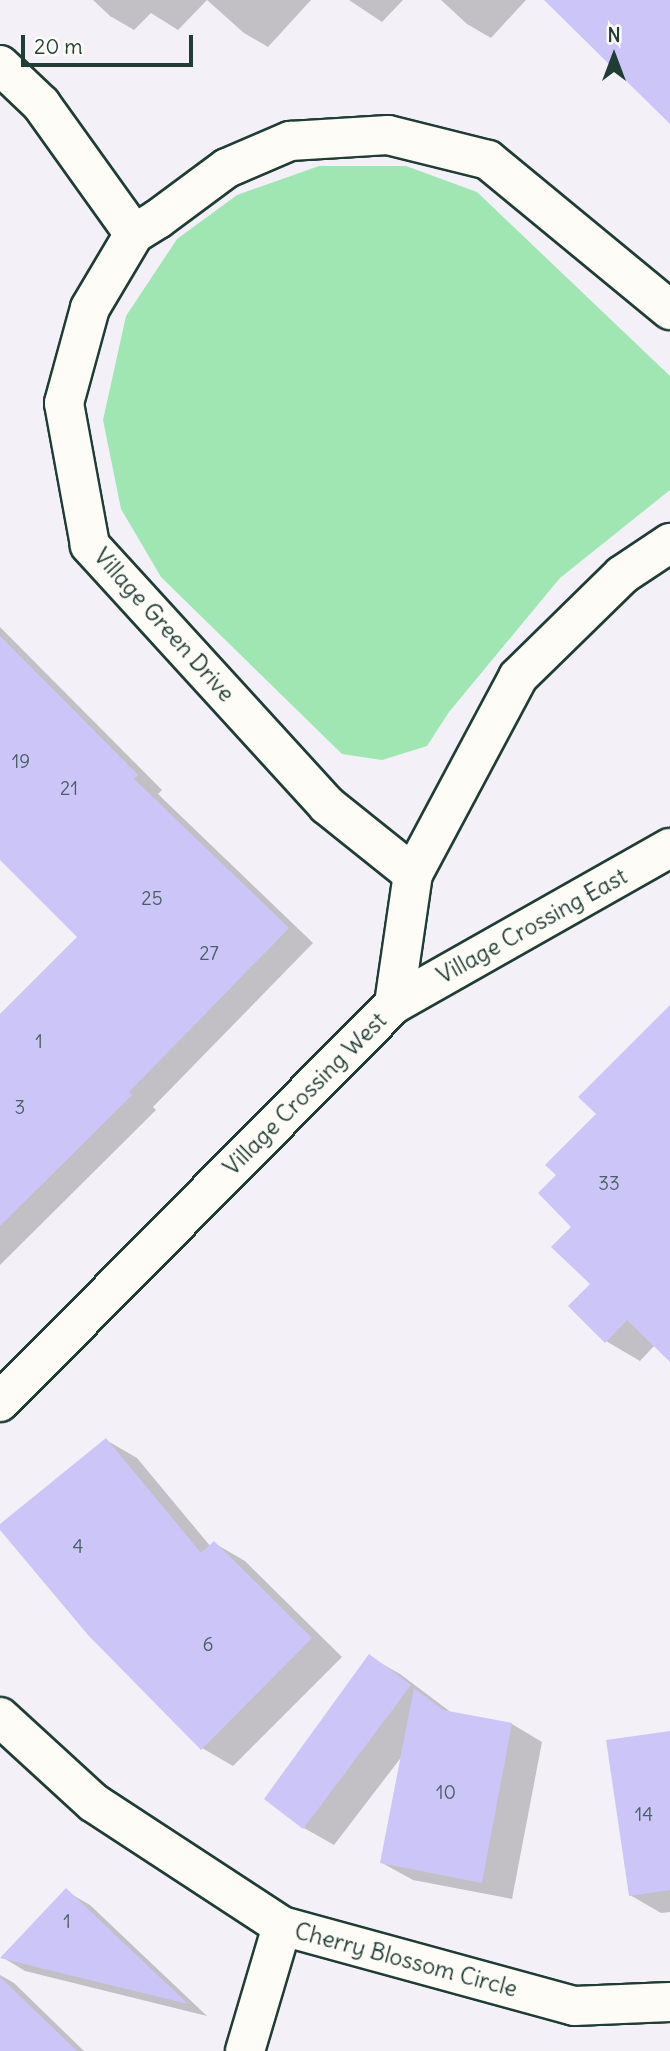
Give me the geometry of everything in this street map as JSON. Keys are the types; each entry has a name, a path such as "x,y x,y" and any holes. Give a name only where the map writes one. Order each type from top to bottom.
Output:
{"street":[{"path":"0,65 41,104 134,234"},
{"name":"Village Green Drive","path":"413,874 327,805 90,545 64,403 90,308 134,234 227,168 290,141 388,135 488,160 670,310"},
{"name":"Village Crossing West","path":"0,1402 394,1004 413,874 518,677 622,575 670,543"},
{"name":"Village Crossing East","path":"394,1004 670,848"},
{"name":"Cherry Blossom Circle","path":"0,1717 93,1803 282,1926 574,2006 670,2002"},
{"path":"245,2051 282,1926"}],"green space":[{"path":"319,166 406,166 477,192 670,376 670,490 560,578 449,712 427,746 382,760 342,754 161,577 121,509 103,420 126,316 177,239 237,195"}],"building":[{"path":"544,0 670,0 670,124 615,70"},
{"path":"0,636 138,775 134,779 289,928 129,1092 132,1095 0,1226 0,1014 77,937 0,860"},
{"path":"670,1005 670,1362 627,1320 605,1343 568,1306 590,1284 551,1247 571,1227 538,1193 556,1175 545,1165 596,1114 578,1097"},
{"path":"106,1438 201,1553 214,1541 312,1638 201,1750 88,1635 0,1530 0,1524"},
{"path":"369,1654 411,1685 303,1829 264,1799"},
{"path":"414,1688 443,1710 512,1723 482,1883 380,1863"},
{"path":"670,1731 670,1890 629,1896 606,1740"},
{"path":"66,1888 188,2004 0,1958"},
{"path":"0,1977 77,2051 0,2051"}]}
